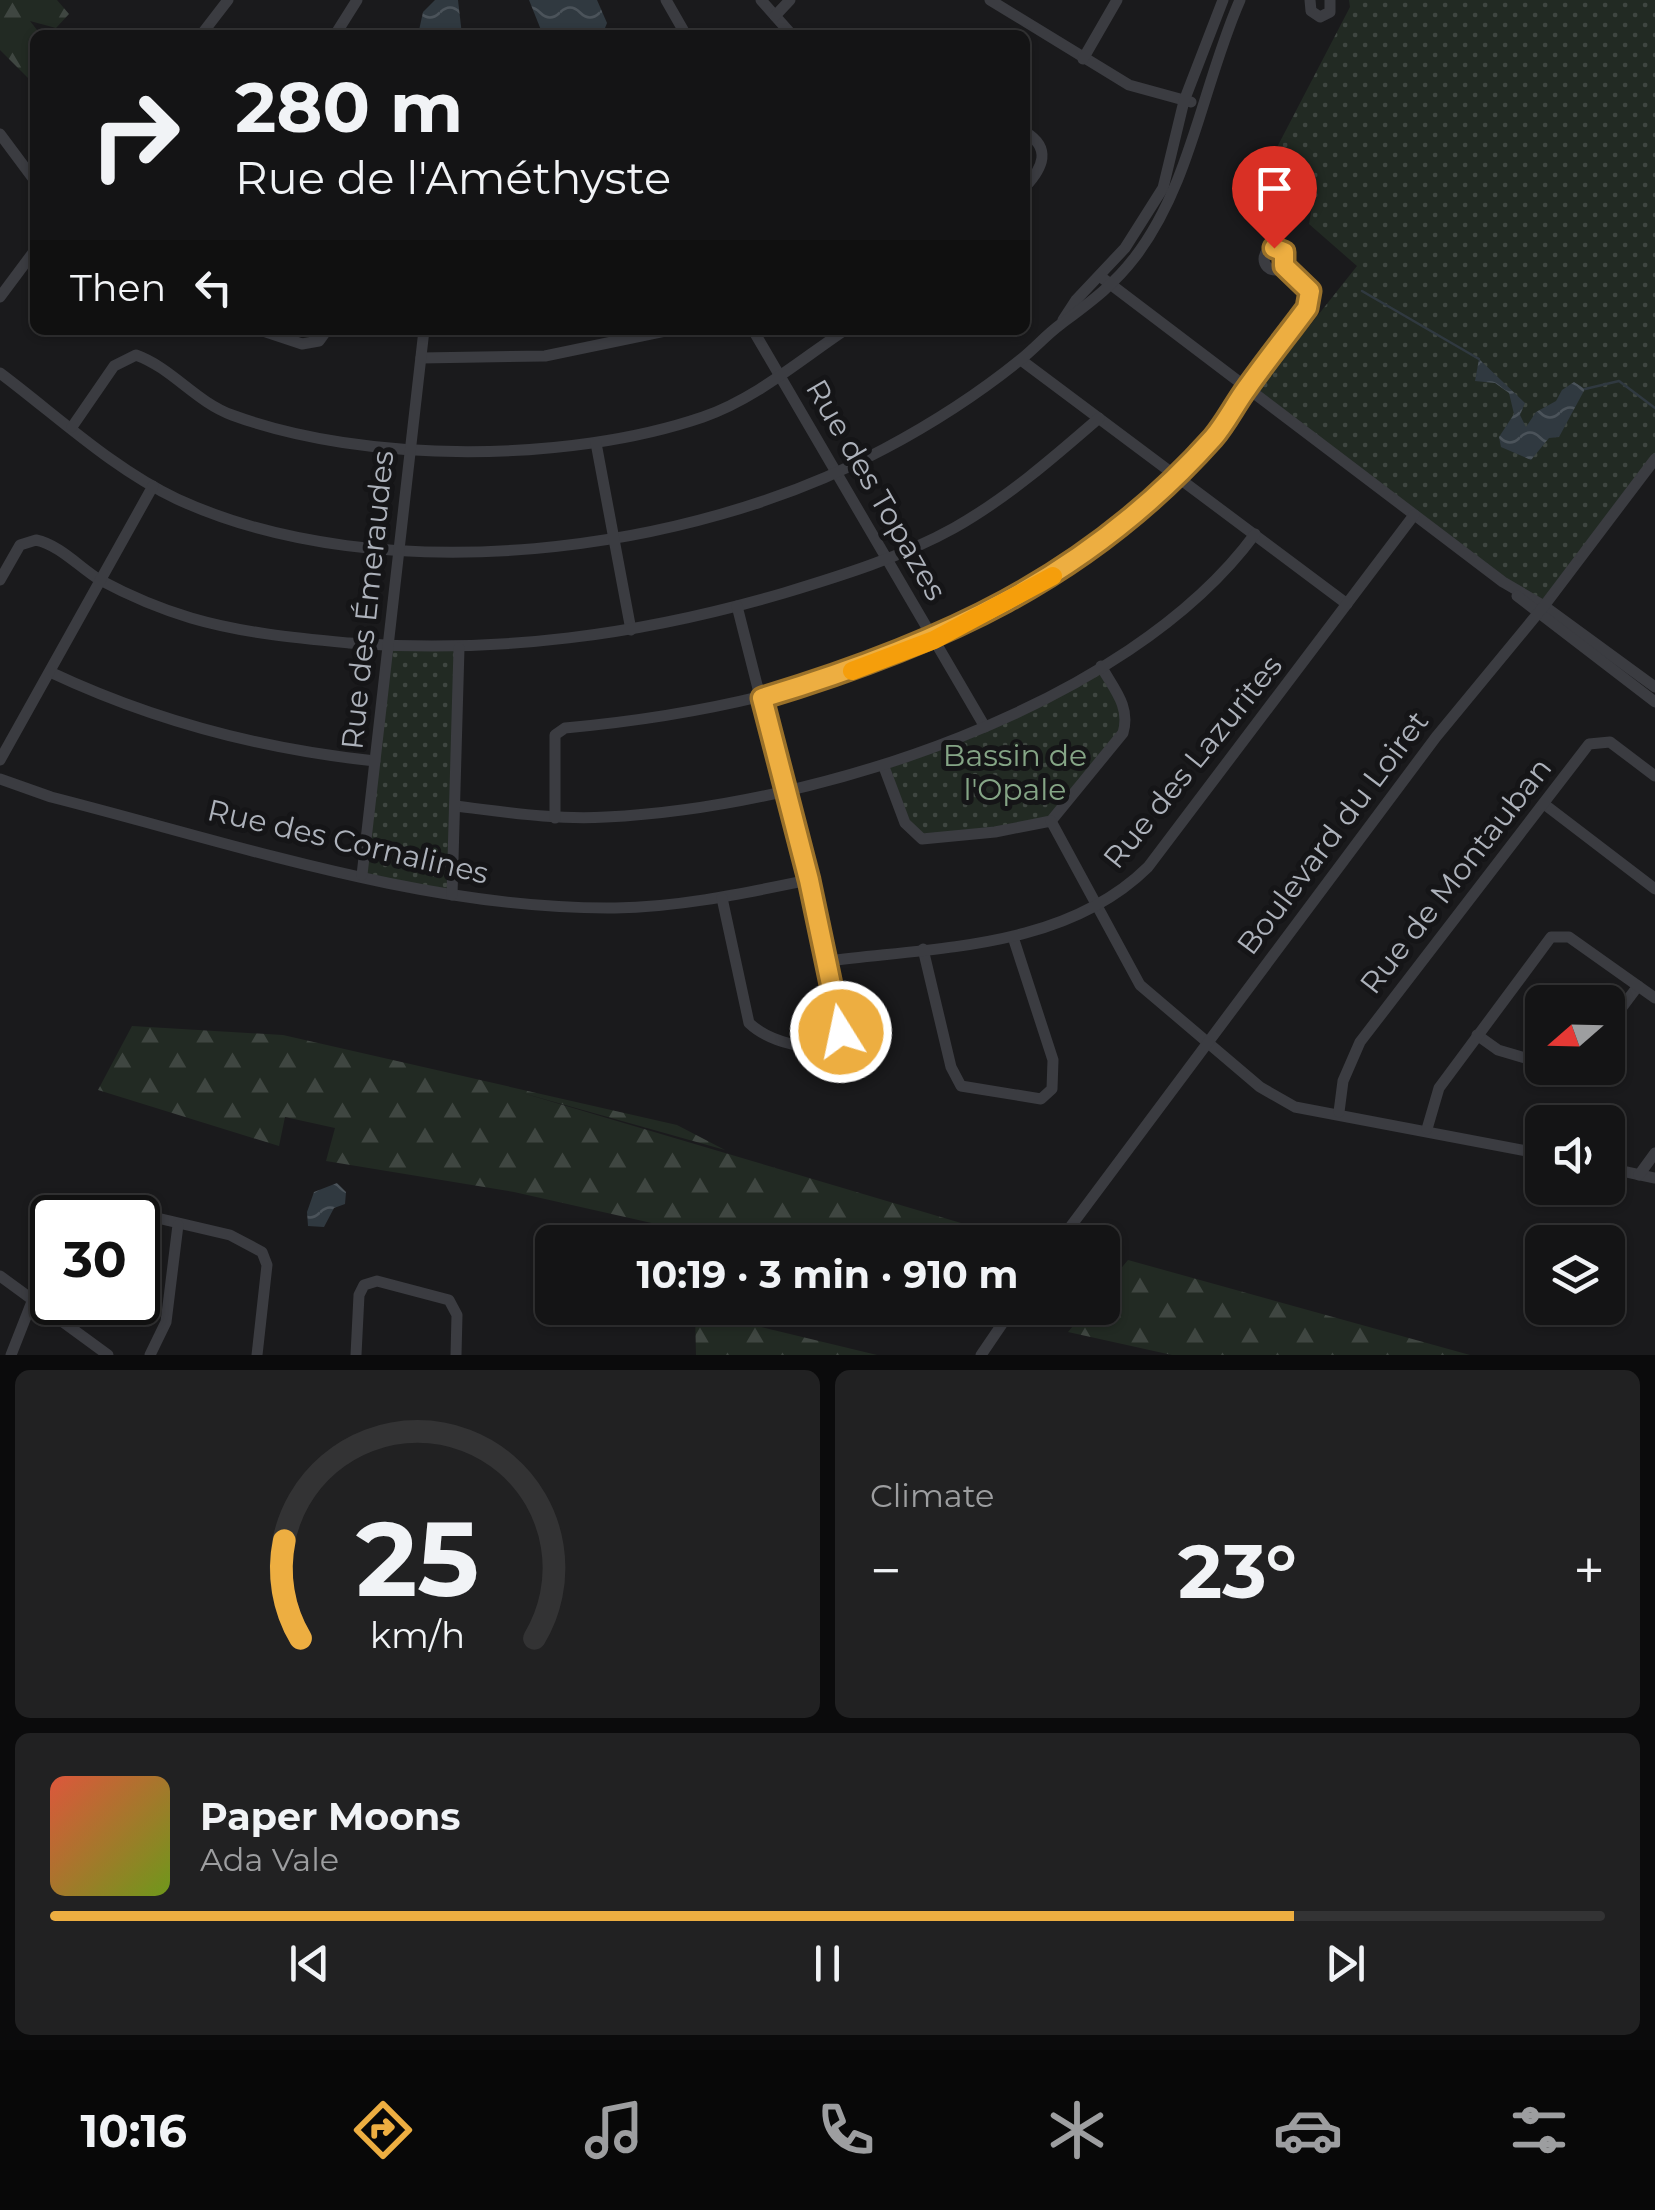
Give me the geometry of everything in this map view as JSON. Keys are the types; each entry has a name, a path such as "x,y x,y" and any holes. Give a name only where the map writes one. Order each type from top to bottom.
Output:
{"street":[{"path":"205,30 228,0"},
{"path":"338,30 357,0"},
{"path":"666,0 683,30"},
{"path":"761,0 788,30"},
{"path":"776,16 790,0"},
{"path":"990,0 1129,85 1200,104"},
{"path":"1083,60 1118,0"},
{"path":"1106,281 1162,188 1184,100 1222,0"},
{"path":"0,373 153,486 219,515 274,529 399,549 505,549 614,541 735,511 837,472 917,430 1021,360 1106,281 1156,226 1174,192 1200,104 1240,0"},
{"path":"1310,0 1311,11 1320,17 1330,12 1330,0"},
{"path":"0,134 4,149 30,176"},
{"path":"1030,136 1041,146 1044,158 1041,170 1030,182"},
{"path":"0,296 30,257"},
{"path":"555,818 552,769 560,731 646,720 762,698 859,669 934,640 1034,589 1126,523 1178,476 1216,434 1311,298 1306,284 1284,266"},
{"path":"1106,281 1655,702"},
{"path":"279,335 312,344 322,335"},
{"name":"Rue des Émeraudes","path":"362,875 423,335"},
{"path":"421,358 546,356 653,335"},
{"name":"Rue des Topazes","path":"757,335 985,727"},
{"path":"72,426 114,366 136,356 191,394 246,420 336,440 487,452 596,443 704,417 780,376 837,335"},
{"path":"1021,360 1348,604"},
{"path":"0,580 20,545 36,540 100,580 191,618 244,630 388,646 459,648 544,643 632,630 737,606 888,557 952,529 1006,494 1099,418"},
{"path":"596,443 632,630"},
{"name":"Boulevard du Loiret","path":"1071,1225 1436,737 1540,611 1655,459"},
{"path":"0,760 153,486"},
{"name":"Rue des Lazurites","path":"828,961 1044,930 1126,889 1148,867 1414,514"},
{"path":"455,806 555,818 667,813 786,792 884,767 985,727 1101,666 1166,621 1237,558 1255,534"},
{"path":"722,898 746,1014 756,1030 818,1048 836,1040 842,1019 737,606"},
{"path":"1540,611 1655,687"},
{"path":"452,895 459,648"},
{"path":"884,767 905,823 922,839 995,832 1051,821 1123,733 1127,720 1119,694 1101,666"},
{"path":"50,672 164,721 236,740 375,760"},
{"name":"Rue de Montauban","path":"1340,1112 1343,1081 1360,1042 1596,740 1610,742 1655,776"},
{"name":"Rue des Cornalines","path":"0,779 51,797 452,895 614,908 722,898 809,880"},
{"path":"1544,804 1655,889"},
{"path":"1051,821 1140,985 1277,1098 1295,1107 1340,1112 1525,1150"},
{"path":"1426,1129 1439,1088 1545,943 1558,935 1569,937 1655,998"},
{"path":"923,949 951,1067 961,1086 1041,1099 1052,1089 1053,1060 1012,937"},
{"path":"1625,1003 1638,986"},
{"path":"1477,1035 1498,1050 1525,1059"},
{"path":"1639,1175 1655,1153"},
{"path":"1625,1172 1655,1178"},
{"path":"160,1220 230,1235 262,1252 266,1264 257,1355"},
{"path":"150,1355 166,1322 178,1225"},
{"path":"0,1276 30,1298"},
{"path":"356,1355 359,1296 364,1286 377,1281 449,1300 456,1315 456,1355"},
{"path":"11,1355 30,1308"},
{"path":"75,1325 108,1355"},
{"path":"981,1355 1001,1325"}],"green space":[{"path":"0,0 57,0 69,14 56,28 30,21 37,30 30,30 30,80 0,50"},
{"path":"1349,0 1655,0 1655,459 1544,606 1246,389 1272,373 1357,266 1309,224 1313,201 1262,176 1350,7"},
{"path":"388,646 459,648 452,895 362,875"},
{"name":"Bassin de l'Opale","path":"1101,666 1127,719 1051,821 915,836 884,767 985,727"},
{"path":"132,1026 283,1035 677,1125 725,1150 519,1092 968,1225 661,1225 514,1192 326,1161 335,1128 285,1117 279,1146 98,1090"},
{"path":"1128,1260 1470,1355 1172,1355 1068,1332 1074,1325 1120,1325 1120,1270"},
{"path":"695,1325 753,1325 877,1355 696,1355"}],"water":[{"path":"435,0 458,0 461,30 419,30 423,12"},
{"path":"529,0 597,0 607,23 600,30 541,30"},
{"path":"1479,359 1525,403 1520,415 1526,427 1536,412 1556,401 1562,390 1574,382 1585,389 1559,437 1549,438 1531,460 1501,447 1499,437 1514,414 1509,393 1495,383 1475,381"},
{"path":"337,1183 346,1192 345,1204 334,1208 324,1227 308,1226 307,1212 314,1192"}],"waterway":[{"path":"1362,291 1479,359"},
{"path":"1585,389 1619,381 1655,408"}],"slow traffic":[{"path":"852,671 934,640 1053,576"}],"route":[{"path":"841,1032 842,1019 762,698 859,669 934,640 1034,589 1126,523 1178,476 1216,434 1307,308 1310,291 1284,266 1284,252 1274,248"}]}
